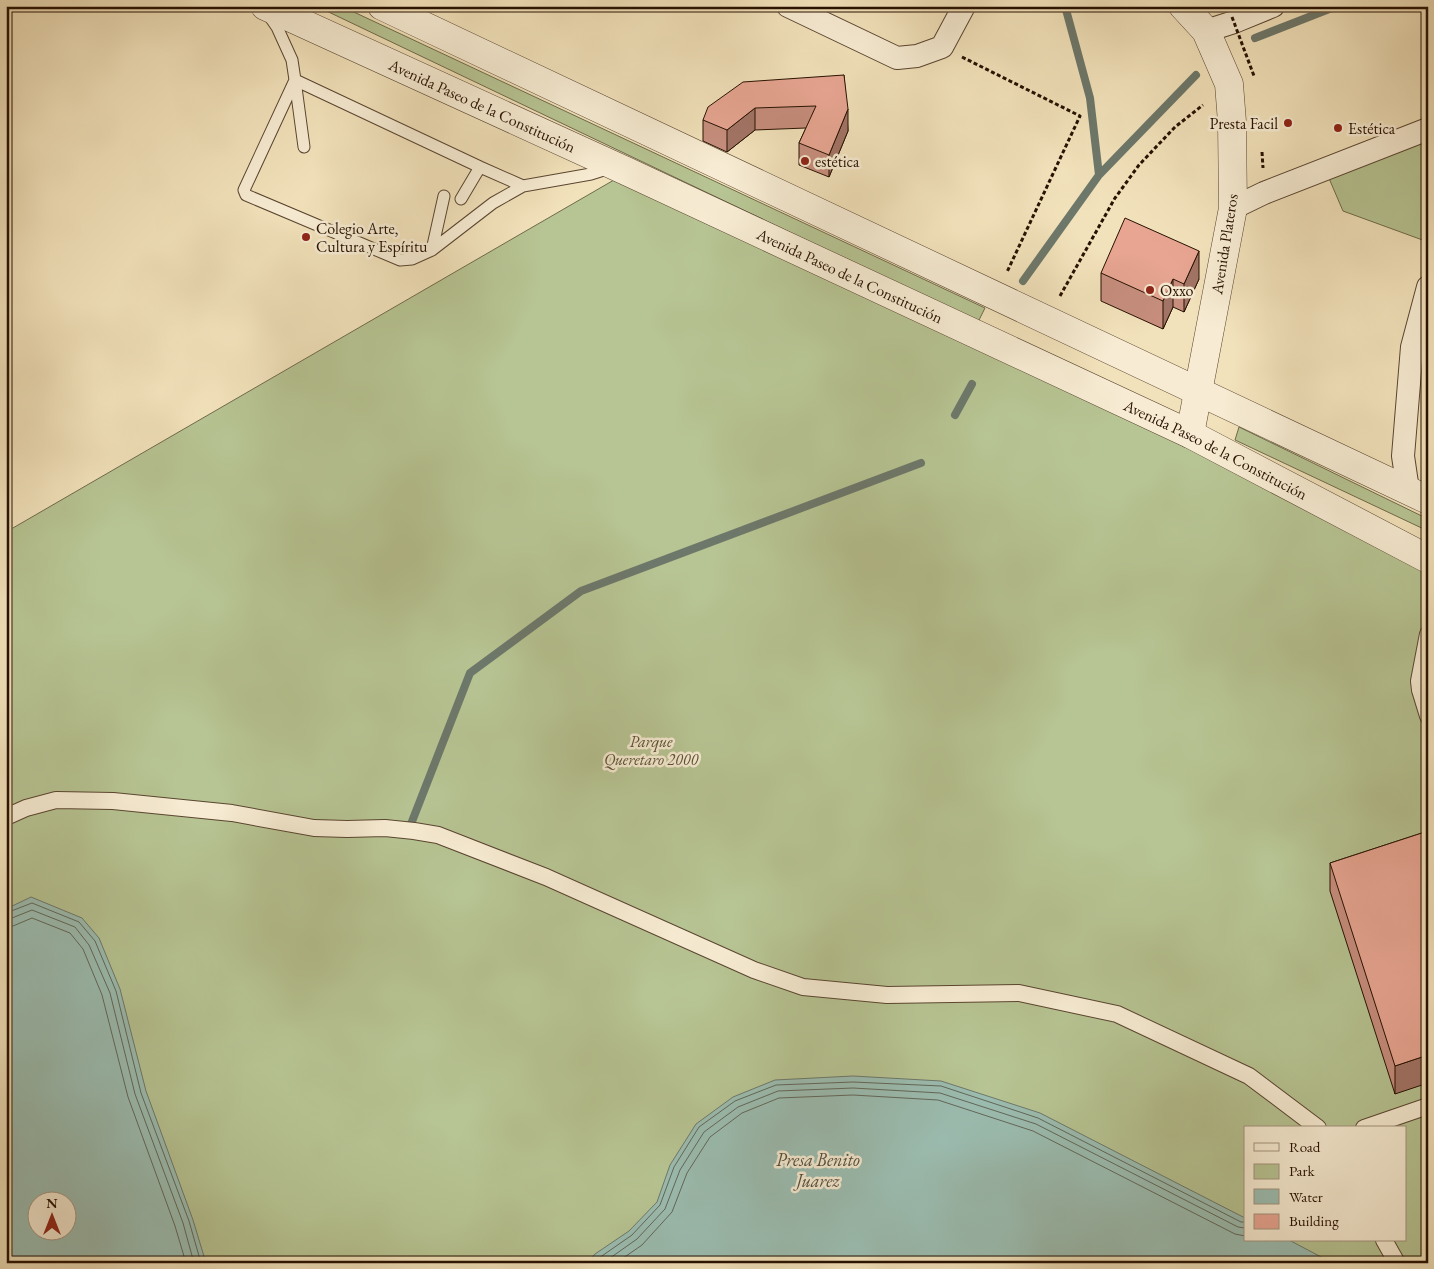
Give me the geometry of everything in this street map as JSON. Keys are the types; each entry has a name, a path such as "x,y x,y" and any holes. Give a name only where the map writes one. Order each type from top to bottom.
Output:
{"street":[{"name":"Avenida Paseo de la Constitución","path":"264,6 616,166 1190,434 1428,559"},
{"path":"788,6 896,58 917,56 942,47 964,6"},
{"path":"1199,17 1234,22 1273,6"},
{"path":"384,7 1198,393 1418,495"},
{"name":"Avenida Plateros","path":"1190,434 1233,208 1232,122 1242,80 1199,17"},
{"path":"1233,208 1264,193 1428,129"},
{"path":"1418,495 1403,456 1412,347 1428,287"},
{"path":"1428,634 1419,680 1428,716"},
{"path":"6,817 26,808 56,800 113,801 232,813 314,828 385,828 438,835 462,846 546,877 754,970 803,987 887,995 1019,993 1117,1014 1249,1076 1315,1126"},
{"path":"1370,1126 1428,1106"},
{"path":"1385,1242 1397,1263"}],"lane":[{"path":"264,6 292,60 304,147"},
{"path":"296,80 523,186"},
{"path":"296,80 244,190 246,196 400,260 412,259 432,250 494,203 523,186 592,174 616,166"},
{"path":"461,199 480,167"},
{"path":"432,250 444,196"}],"path":[{"path":"1046,320 1115,198 1139,165 1175,127 1242,80 1232,17"},
{"path":"942,47 1080,116 995,296"}],"green space":[{"path":"316,6 341,6 985,308 978,322"},
{"path":"1428,129 1428,242 1343,211 1325,169"},
{"name":"Parque Queretaro 2000","path":"626,173 1428,547 1428,1263 6,1263 6,532"},
{"path":"1239,427 1428,519 1428,531 1235,440"}],"water":[{"path":"31,897 82,918 99,938 120,989 146,1091 193,1220 206,1263 6,1263 6,909"},
{"name":"Presa Benito Juarez","path":"853,1076 941,1081 1040,1113 1244,1217 1244,1242 1293,1242 1330,1263 587,1263 595,1254 629,1231 657,1202 670,1165 696,1124 733,1097 775,1080"}],"building":[{"path":"844,75 848,109 829,155 799,143 816,106 755,108 727,130 703,120 708,107 743,82"},
{"path":"1125,218 1199,251 1184,284 1173,279 1163,301 1101,273"},
{"path":"1428,831 1428,1055 1395,1066 1330,863"}],"waterway":[{"path":"1023,281 1099,175 1090,98 1065,6"},
{"path":"1255,38 1337,6"},
{"path":"1099,175 1196,75"},
{"path":"955,415 972,384"},
{"path":"411,824 470,673 581,591 921,463"}],"place":[{"name":"Presta Facil","path":"1288,123"},
{"name":"Estética","path":"1338,128"},
{"name":"estética","path":"805,161"},
{"name":"Colegio Arte, Cultura y Espíritu","path":"306,237"},
{"name":"Oxxo","path":"1150,290"}]}
